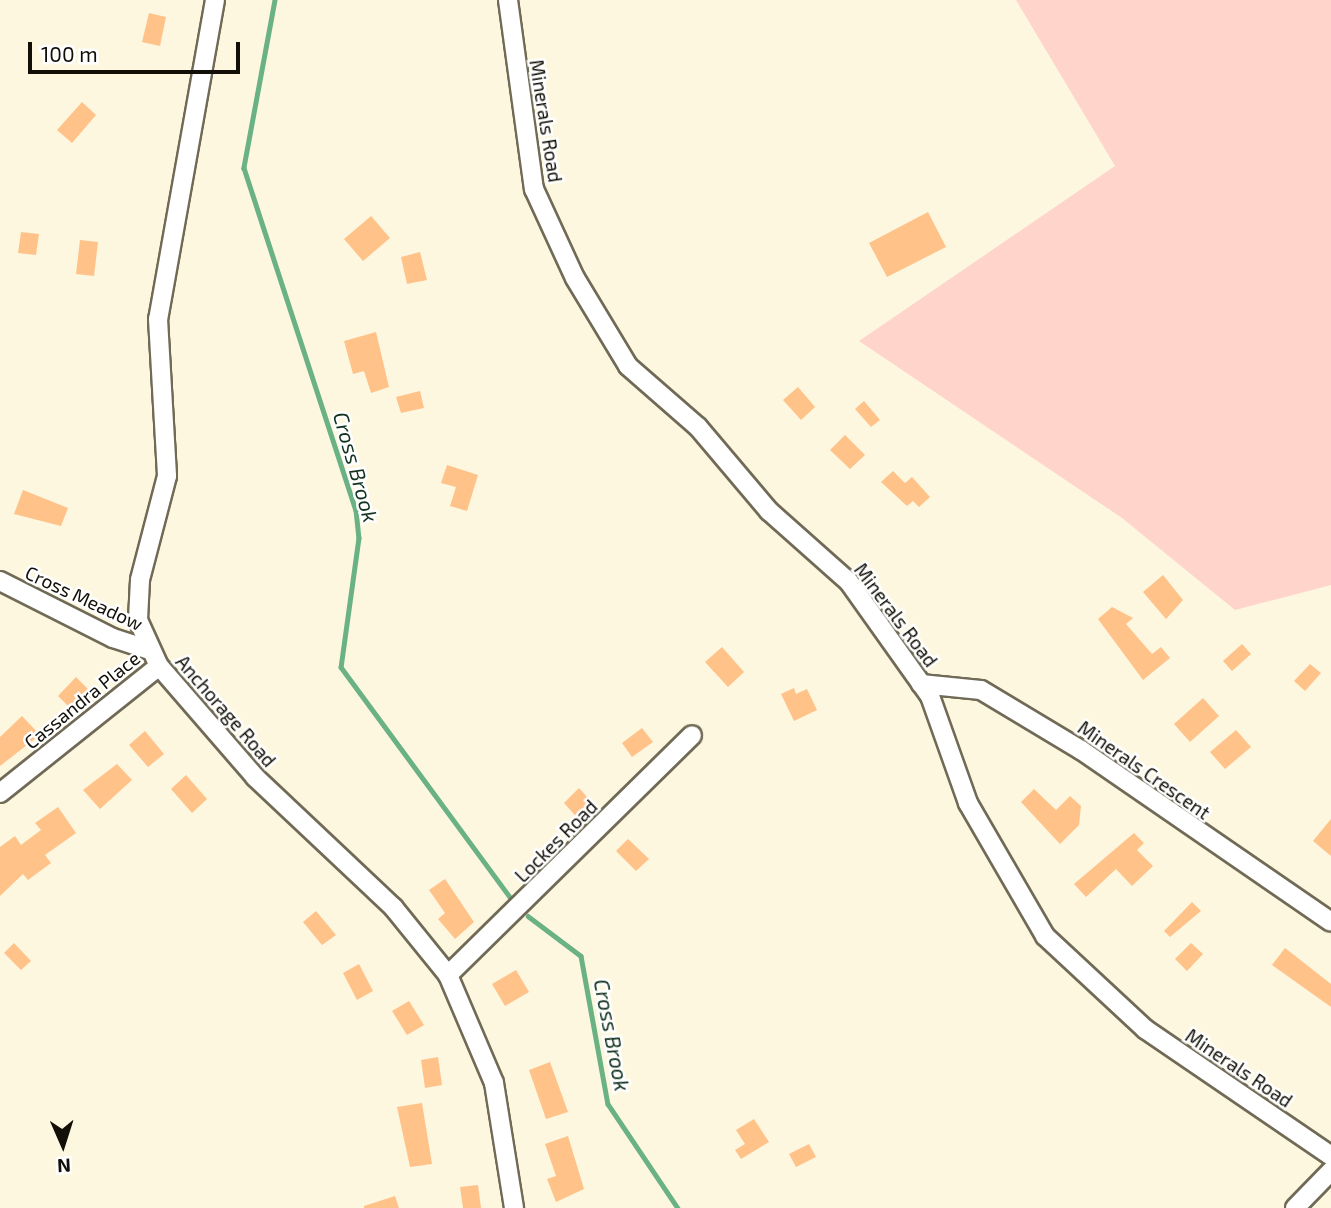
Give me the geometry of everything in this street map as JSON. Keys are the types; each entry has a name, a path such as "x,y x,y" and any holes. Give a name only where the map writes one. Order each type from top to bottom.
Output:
{"street":[{"name":"Anchorage Road","path":"215,0 159,319 167,476 140,580 138,620 155,658 309,832 393,907 448,975 494,1083 514,1208"},
{"name":"Minerals Road","path":"508,0 534,189 588,300 628,366 698,427 769,511 849,582 921,684 968,803 1045,936 1145,1029 1331,1156"},
{"name":"Cross Meadow","path":"0,581 155,658"},
{"name":"Cassandra Place","path":"0,793 155,658"},
{"name":"Minerals Crescent","path":"921,684 981,690 1081,750 1331,922"},
{"name":"Lockes Road","path":"448,975 692,735"},
{"path":"1295,1208 1331,1171"}],"shaded area":[{"path":"1016,0 1331,0 1331,585 1235,610 1122,518 859,341 1115,166"}],"building":[{"path":"149,13 166,17 160,46 142,42"},
{"path":"82,102 96,115 72,143 57,130"},
{"path":"928,212 946,247 887,277 869,243"},
{"path":"371,216 390,238 363,261 344,239"},
{"path":"21,232 39,234 36,255 18,253"},
{"path":"80,240 98,242 94,276 76,274"},
{"path":"420,252 427,280 407,284 401,257"},
{"path":"376,332 389,387 371,393 364,371 353,374 344,341"},
{"path":"798,387 815,407 801,420 783,400"},
{"path":"420,391 424,408 401,413 396,397"},
{"path":"864,401 880,420 871,427 855,409"},
{"path":"845,435 865,455 850,469 830,450"},
{"path":"447,465 478,475 467,511 450,506 456,487 441,483"},
{"path":"893,471 905,483 912,477 930,497 919,507 913,501 907,506 881,482"},
{"path":"23,490 68,508 61,526 14,514"},
{"path":"1163,575 1183,600 1166,619 1143,592"},
{"path":"1112,607 1133,618 1126,624 1152,654 1161,647 1170,658 1143,680 1098,619"},
{"path":"1242,644 1251,654 1232,671 1223,661"},
{"path":"722,647 744,672 728,687 705,662"},
{"path":"1310,664 1321,673 1305,691 1294,681"},
{"path":"76,677 94,695 76,714 58,696"},
{"path":"794,688 796,694 807,689 817,710 794,721 781,694"},
{"path":"1203,698 1219,716 1190,742 1174,724"},
{"path":"22,716 40,735 0,766 0,737"},
{"path":"642,728 653,742 632,757 622,743"},
{"path":"1236,730 1251,747 1225,769 1210,752"},
{"path":"145,731 164,754 148,767 129,745"},
{"path":"117,764 132,780 100,809 83,790"},
{"path":"186,775 207,799 192,813 171,789"},
{"path":"579,788 597,808 581,822 564,803"},
{"path":"1034,789 1056,810 1070,796 1081,806 1079,825 1060,844 1021,802"},
{"path":"58,807 76,833 45,855 51,863 28,880 23,874 0,896 0,847 15,836 21,845 41,830 35,823"},
{"path":"1331,819 1331,856 1313,841"},
{"path":"1134,833 1144,843 1137,850 1153,866 1132,886 1116,869 1086,897 1074,884"},
{"path":"628,839 649,859 636,871 616,851"},
{"path":"445,879 474,922 455,939 438,919 445,913 429,890"},
{"path":"1192,902 1201,911 1170,937 1164,931"},
{"path":"316,911 336,935 322,945 303,922"},
{"path":"14,943 31,961 21,970 4,953"},
{"path":"1191,943 1203,954 1187,971 1175,959"},
{"path":"1285,948 1331,984 1331,1007 1272,965"},
{"path":"359,964 373,991 357,1000 343,973"},
{"path":"516,970 529,992 505,1006 492,984"},
{"path":"409,1001 424,1025 407,1035 392,1011"},
{"path":"438,1057 442,1085 425,1088 421,1060"},
{"path":"550,1062 568,1112 546,1119 529,1070"},
{"path":"422,1103 432,1164 410,1167 397,1107"},
{"path":"754,1119 769,1142 741,1159 735,1150 745,1144 736,1130"},
{"path":"568,1136 584,1189 556,1202 547,1179 556,1176 545,1144"},
{"path":"809,1144 816,1157 796,1167 789,1154"},
{"path":"478,1185 481,1208 463,1208 460,1187"},
{"path":"395,1196 399,1208 364,1208 364,1206"}],"waterway":[{"name":"Cross Brook","path":"275,0 244,168 356,510 359,538 341,667 512,900"},
{"name":"Cross Brook","path":"528,916 581,956 608,1104 678,1208"}]}
